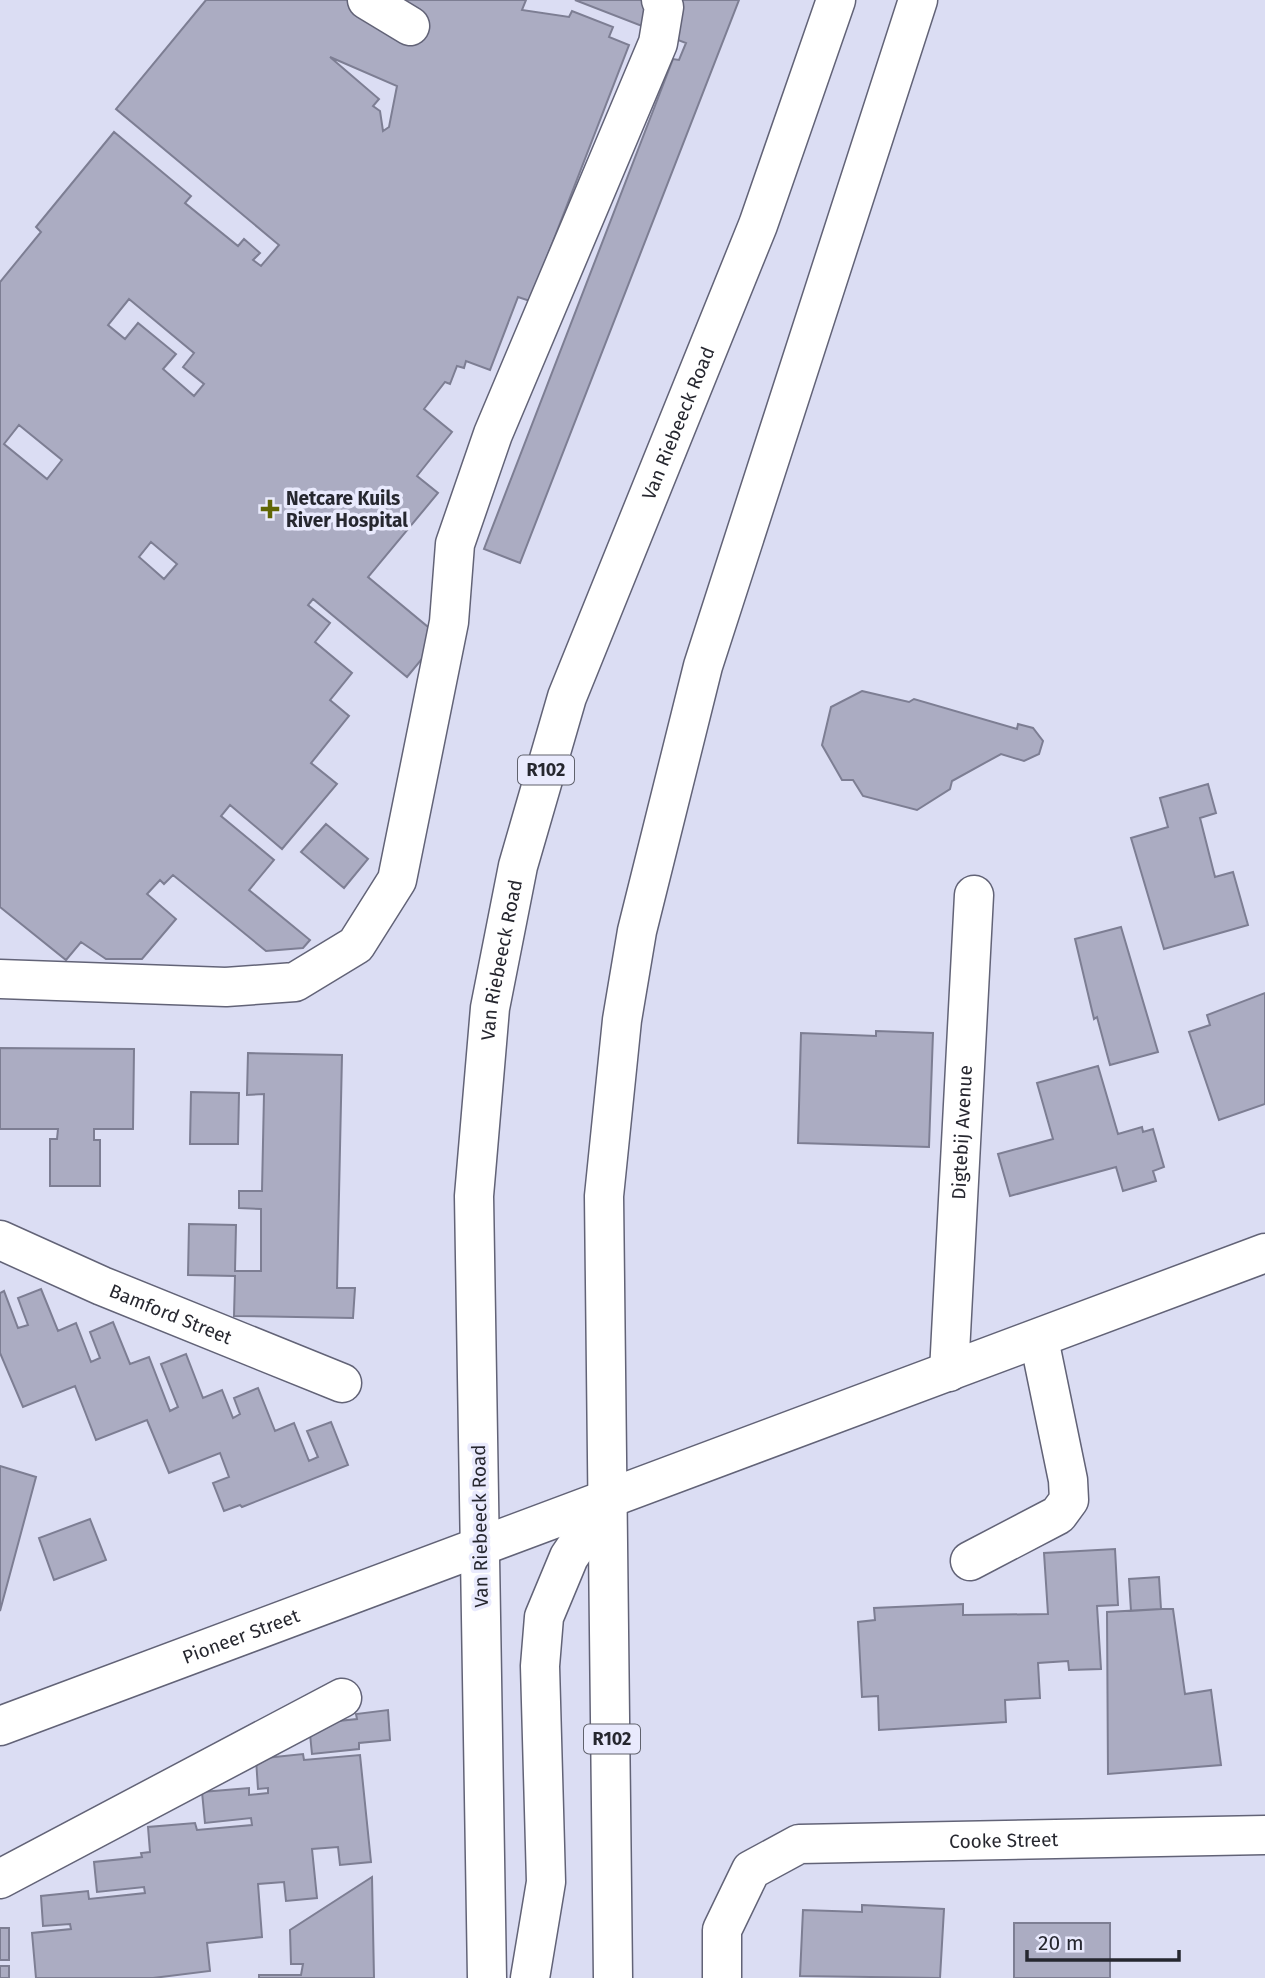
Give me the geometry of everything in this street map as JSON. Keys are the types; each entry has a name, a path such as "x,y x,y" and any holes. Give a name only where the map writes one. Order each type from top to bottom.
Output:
{"main road":[{"path":"367,0 410,26"},
{"path":"0,979 226,987 295,982 356,945 397,880 449,622 455,544 493,434 659,43 664,7 661,0"},
{"name":"Van Riebeeck Road","path":"487,1978 474,1196 490,1008 518,866 567,697 758,225 836,0"},
{"name":"R102","path":"613,1978 604,1196 619,1045 637,931 703,666 918,0"},
{"name":"Digtebij Avenue","path":"949,1372 974,895"},
{"name":"Bamford Street","path":"0,1240 102,1286 342,1383"},
{"path":"530,1978 545,1882 540,1666 544,1616 569,1557 607,1501 667,1475 1265,1253"},
{"path":"970,1561 1058,1515 1069,1500 1068,1480 1039,1339"},
{"name":"Pioneer Street","path":"0,1726 607,1501"},
{"path":"0,1879 342,1698"},
{"name":"Cooke Street","path":"722,1978 722,1930 751,1870 799,1844 1265,1835"}],"building":[{"name":"Netcare Kuils River Hospital","path":"206,0 526,0 522,10 569,17 572,11 613,27 609,37 629,45 530,301 518,297 490,370 466,361 464,368 457,366 450,384 445,382 424,409 452,432 417,476 438,493 368,577 440,637 407,677 313,599 308,605 330,623 315,642 352,673 330,700 349,716 311,763 337,784 282,849 230,805 221,816 274,860 249,890 310,940 303,948 266,951 173,875 164,884 160,880 147,894 176,919 142,959 106,959 81,942 66,960 0,907 0,282 41,232 36,227 114,132 191,196 185,203 238,246 244,239 260,253 253,260 261,266 279,245 116,109","holes":["330,57 397,86 389,127 383,131 380,111 373,106 379,99","129,299 194,353 183,367 204,384 194,396 163,369 176,354 138,323 125,339 108,325","19,425 62,460 47,479 4,444","151,542 177,564 164,579 139,557"]},
{"path":"575,0 739,0 520,563 484,549 673,59 679,60 686,43"},
{"path":"862,691 909,702 914,699 1017,729 1018,724 1033,728 1043,741 1039,754 1024,761 1001,754 952,781 950,789 917,810 863,796 853,780 842,780 822,745 831,707"},
{"path":"1208,784 1216,813 1200,818 1215,877 1233,872 1248,925 1164,949 1131,838 1168,827 1160,798"},
{"path":"326,824 368,859 344,888 301,852"},
{"path":"1121,927 1158,1052 1110,1065 1097,1017 1094,1019 1075,939"},
{"path":"1265,993 1265,1104 1219,1120 1189,1032 1210,1025 1207,1015"},
{"path":"876,1031 933,1033 929,1147 798,1143 801,1033 876,1036"},
{"path":"0,1048 134,1049 133,1129 94,1129 94,1140 100,1140 100,1186 50,1186 50,1139 57,1139 58,1129 0,1129"},
{"path":"248,1053 342,1055 337,1288 355,1288 353,1318 234,1316 235,1276 188,1275 189,1224 236,1225 235,1271 261,1271 261,1209 239,1208 239,1191 262,1191 264,1094 247,1095"},
{"path":"1098,1066 1118,1134 1142,1127 1143,1132 1153,1129 1164,1167 1153,1171 1156,1181 1123,1191 1116,1167 1010,1196 998,1154 1053,1139 1037,1083"},
{"path":"191,1092 239,1093 238,1144 190,1144"},
{"path":"41,1289 58,1331 76,1323 91,1362 100,1358 90,1332 113,1322 130,1364 149,1357 170,1411 178,1407 161,1364 186,1354 203,1398 222,1390 233,1418 240,1414 234,1398 258,1388 275,1431 294,1423 309,1461 318,1457 307,1431 331,1422 348,1465 242,1507 240,1505 224,1511 213,1483 229,1477 220,1453 169,1473 147,1420 96,1440 75,1386 23,1407 0,1353 0,1293 4,1291 18,1328 28,1325 18,1298"},
{"path":"0,1466 36,1477 0,1611"},
{"path":"90,1519 106,1560 54,1580 39,1538"},
{"path":"1115,1549 1118,1605 1097,1606 1101,1669 1069,1670 1068,1661 1038,1663 1040,1698 1005,1700 1006,1722 879,1730 878,1696 862,1697 858,1622 875,1620 874,1608 963,1604 963,1615 1048,1614 1044,1553"},
{"path":"1159,1577 1161,1609 1131,1611 1129,1579"},
{"path":"1173,1609 1185,1694 1211,1690 1221,1765 1108,1774 1107,1612"},
{"path":"388,1710 390,1740 359,1743 359,1749 312,1754 309,1724 357,1719 356,1714"},
{"path":"303,1754 304,1760 360,1755 371,1862 340,1865 338,1847 312,1849 317,1898 286,1901 284,1882 258,1884 262,1937 207,1943 210,1971 153,1978 36,1978 32,1933 71,1929 70,1924 43,1926 41,1896 88,1891 89,1899 145,1893 144,1887 97,1892 94,1862 142,1857 141,1853 150,1852 148,1827 195,1823 197,1830 252,1825 251,1818 205,1823 202,1792 249,1788 249,1795 268,1793 268,1788 258,1789 256,1759"},
{"path":"372,1877 374,1978 259,1978 259,1975 301,1975 303,1964 291,1964 290,1930"},
{"path":"862,1905 944,1909 940,1978 800,1976 803,1910 862,1912"},
{"path":"1014,1923 1110,1923 1110,1978 1014,1978"},
{"path":"0,1928 9,1928 9,1960 0,1960"},
{"path":"0,1966 9,1966 9,1978 0,1978"}],"place":[{"name":"Netcare Kuils River Hospital","path":"270,509"}]}
